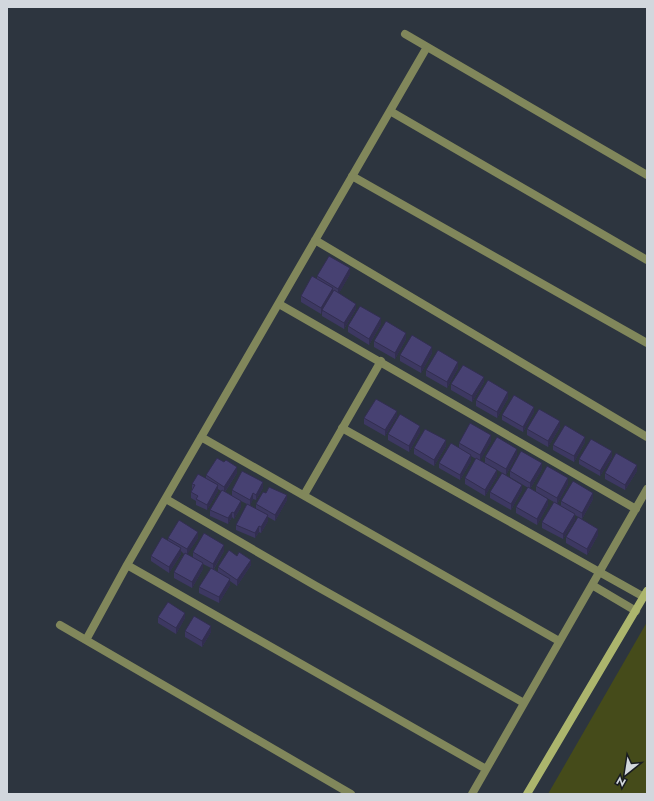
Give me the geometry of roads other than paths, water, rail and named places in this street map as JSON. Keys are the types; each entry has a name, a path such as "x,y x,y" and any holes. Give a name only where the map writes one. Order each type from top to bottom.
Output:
{"street":[{"path":"405,34 647,175"},
{"path":"86,640 201,437 427,47"},
{"path":"390,111 647,260"},
{"path":"352,176 647,343"},
{"path":"315,240 647,437"},
{"path":"278,304 381,361 636,509"},
{"path":"304,495 381,361"},
{"path":"342,428 599,572 645,594 527,794"},
{"path":"201,437 560,641"},
{"path":"472,794 647,489"},
{"path":"166,499 316,586 524,703"},
{"path":"128,565 486,769"},
{"path":"592,585 636,611"},
{"path":"60,625 351,794"}]}
